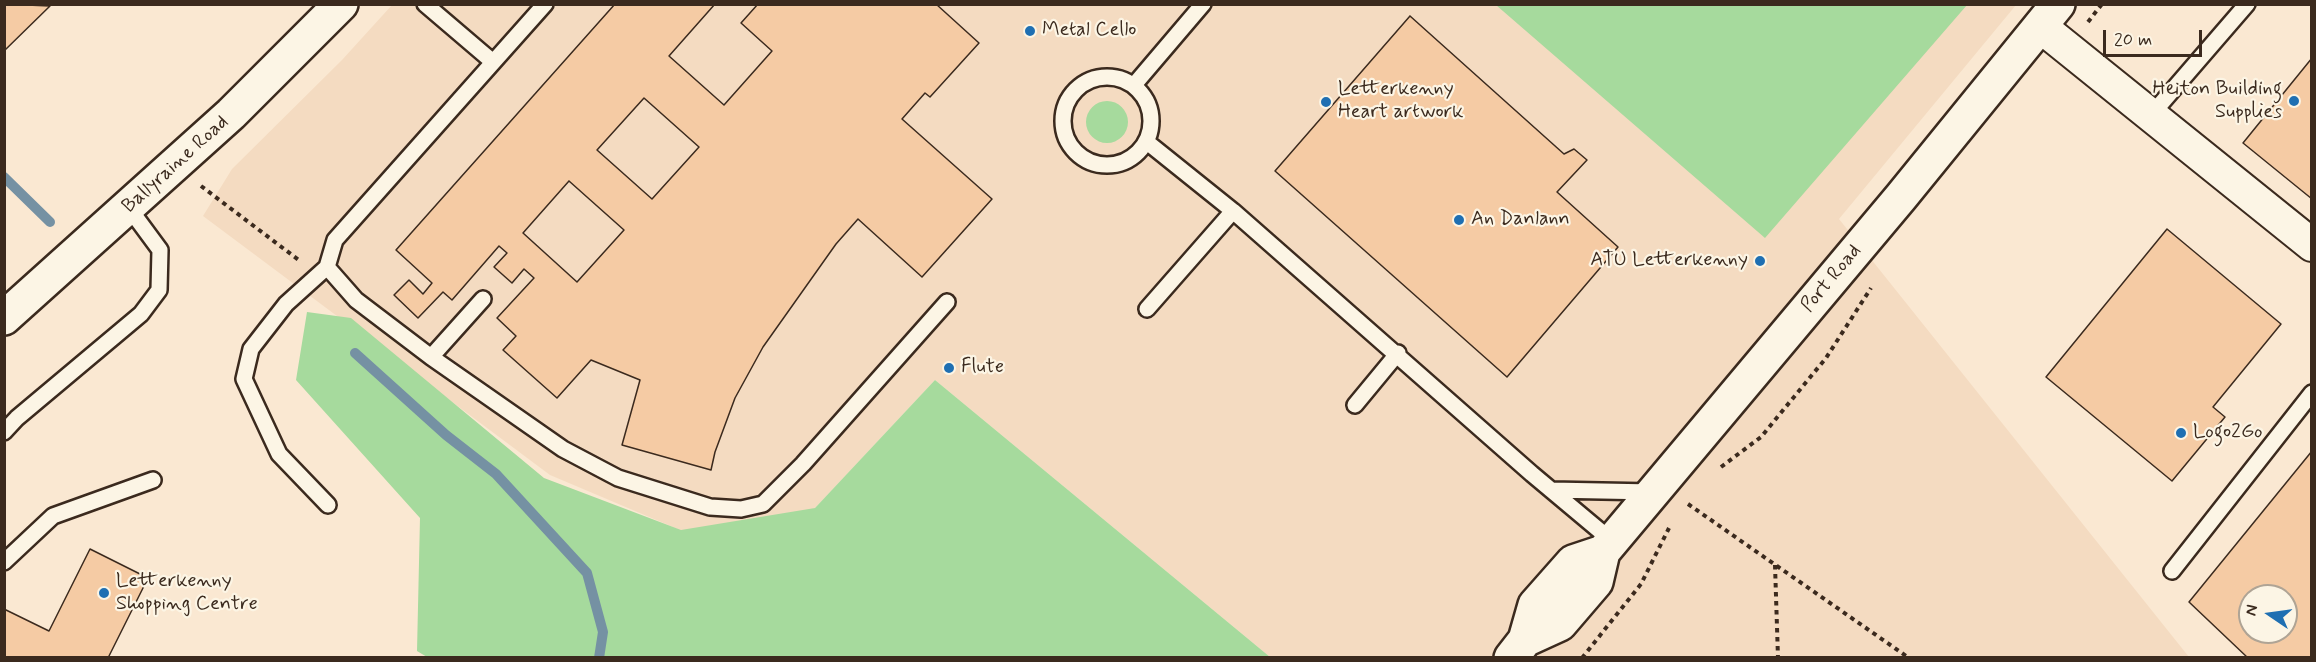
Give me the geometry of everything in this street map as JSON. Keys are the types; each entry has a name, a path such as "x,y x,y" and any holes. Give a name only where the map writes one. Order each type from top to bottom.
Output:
{"main road":[{"name":"Ballyraine Road","path":"4,318 231,114 341,4"},
{"name":"Port Road","path":"1608,546 2049,15"},
{"path":"1518,652 1535,605 1573,562 1608,546"}],"street":[{"path":"2049,15 2152,114 2312,245"}],"lane":[{"path":"424,4 493,62"},
{"path":"328,505 279,454 244,379 251,349 286,304 327,267 335,240 545,4"},
{"path":"1134,85 1203,4"},
{"path":"2152,114 2247,4"},
{"path":"1111,77 1134,85 1150,109 1152,120 1147,142 1132,158 1122,164 1100,165 1088,162 1074,152 1063,129 1066,104 1071,94 1086,82 1111,77"},
{"path":"1147,142 1233,211 1398,353 1551,490 1608,546"},
{"path":"4,432 141,314 159,290 160,250 129,208"},
{"path":"1146,309 1233,211"},
{"path":"327,267 356,300 431,357 562,449 618,478 710,507 741,509 763,504 804,464 947,302"},
{"path":"431,357 483,299"},
{"path":"1355,405 1398,353"},
{"path":"2172,571 2312,393"},
{"path":"4,562 53,516 153,480"},
{"path":"1551,490 1653,492"}],"path":[{"path":"2094,15 2103,4"},
{"path":"180,160 205,192 299,261 327,267"},
{"path":"1716,471 1761,437 1826,358 1877,279"},
{"path":"1682,512 1694,496"},
{"path":"1688,504 1909,657"},
{"path":"1582,657 1641,584 1675,519"},
{"path":"1775,565 1778,657"}],"shaded area":[{"path":"392,5 2016,5 1839,219 2189,657 1270,657 935,380 815,508 732,552 550,475 203,216 232,169 342,60"}],"green space":[{"path":"1496,5 1967,5 1765,238"},
{"path":"1107,101 1115,102 1122,107 1127,114 1127,130 1122,137 1115,142 1107,143 1099,142 1092,137 1087,130 1086,122 1087,114 1092,107 1099,102"},
{"path":"307,312 351,318 544,478 681,530 815,508 935,380 1270,657 427,657 417,651 420,518 296,380"}],"building":[{"path":"4,4 50,6 4,51"},
{"path":"615,4 715,4 669,56 724,105 772,51 741,23 758,4 936,4 979,43 930,97 925,93 902,119 992,199 922,277 858,219 836,244 763,347 735,398 715,452 711,470 622,445 640,380 591,360 557,398 503,350 516,336 497,318 534,278 524,269 512,283 494,267 507,253 499,246 452,300 443,292 418,318 394,295 409,280 423,294 432,283 396,250","holes":["644,98 699,147 652,199 597,150","569,181 624,230 577,282 523,233"]},
{"name":"An Danlann","path":"1410,16 1564,154 1574,149 1587,160 1557,192 1618,247 1507,377 1275,171"},
{"name":"Heiton Building Supplies","path":"2312,58 2312,199 2243,143"},
{"path":"2167,229 2281,324 2213,407 2225,417 2172,481 2046,377"},
{"path":"2312,451 2312,658 2248,658 2189,602"},
{"name":"Letterkenny Shopping Centre","path":"90,549 148,578 108,658 4,658 4,609 49,631"}],"waterway":[{"path":"4,177 50,222"},
{"path":"355,353 446,435 496,474 587,573 603,632 599,658"}],"place":[{"name":"Metal Cello","path":"1030,31"},
{"name":"Heiton Building Supplies","path":"2294,101"},
{"name":"Letterkenny Heart artwork","path":"1326,102"},
{"name":"An Danlann","path":"1459,220"},
{"name":"ATU Letterkenny","path":"1760,261"},
{"name":"Flute","path":"949,368"},
{"name":"Logo2Go","path":"2181,433"},
{"name":"Letterkenny Shopping Centre","path":"104,593"}]}
